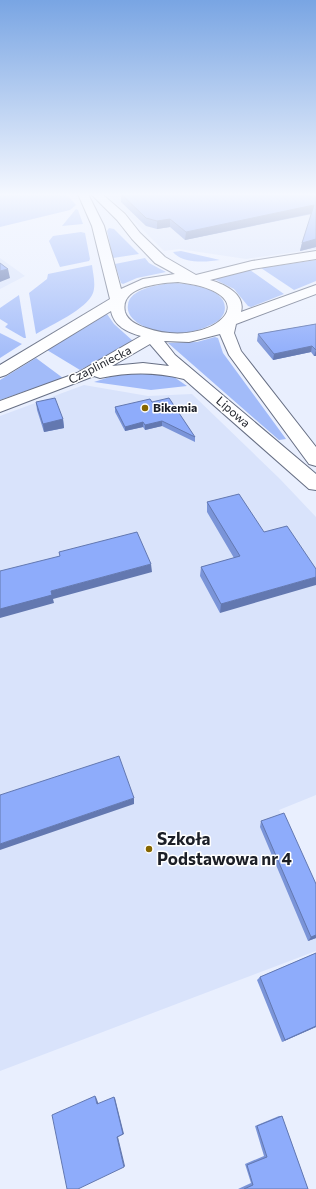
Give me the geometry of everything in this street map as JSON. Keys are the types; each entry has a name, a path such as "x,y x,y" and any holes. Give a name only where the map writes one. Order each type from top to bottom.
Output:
{"street":[{"path":"104,249 118,300 116,308 119,317 126,324 138,331 153,336 176,338 205,334 219,329 229,322 316,289"},
{"path":"149,249 160,260 194,280 252,265 316,255"},
{"path":"160,260 194,268 252,265"},
{"path":"0,372 118,300 124,292 134,286 148,281 170,278 194,280 215,286 230,296 235,305 234,314 229,322 227,333 234,352 316,460"},
{"name":"Czapliniecka","path":"0,407 83,376 153,336"},
{"name":"Lipowa","path":"153,336 159,347 164,352 316,484"},
{"path":"83,376 140,367 159,368 193,378"}],"shaded area":[{"path":"53,249 88,249 89,261 60,267"},
{"path":"111,249 134,249 139,254 113,258"},
{"path":"182,249 313,249 246,259"},
{"path":"181,251 220,260 202,262 183,259 173,252"},
{"path":"0,258 25,276 0,289"},
{"path":"145,258 149,263 166,272 137,278 123,284 121,283 115,264"},
{"path":"316,260 316,281 294,290 261,268"},
{"path":"92,265 94,286 93,293 89,299 76,311 36,334 29,293 47,279 48,274"},
{"path":"250,270 284,294 251,307 248,306 234,289 214,279"},
{"path":"171,283 196,286 215,293 221,298 225,305 223,315 217,321 199,330 180,333 159,332 149,329 141,325 130,316 128,307 133,295 145,289"},
{"path":"19,295 26,338 5,327 8,324 0,319 0,308"},
{"path":"107,314 114,324 133,341 80,370 47,350 101,315"},
{"path":"0,333 22,344 0,358"},
{"path":"215,337 218,338 223,353 286,439 279,440 168,343 197,342"},
{"path":"36,358 63,378 0,400 0,380"},
{"path":"160,373 174,377 187,386 151,390 94,382 119,374"},
{"name":"Szkoła Podstawowa nr 4","path":"84,385 148,396 192,394 280,479 316,517 316,795 279,810 316,889 316,951 0,1071 0,416"}],"building":[{"path":"0,263 8,269 0,271"},
{"path":"316,324 316,350 312,346 274,354 258,334"},
{"path":"55,398 63,419 43,424 36,402"},
{"path":"169,398 195,437 162,421 145,425 143,422 125,427 115,407 150,399 152,402"},
{"path":"239,494 264,532 287,526 316,569 316,577 221,604 201,567 240,556 207,502"},
{"path":"137,532 151,564 51,591 52,595 0,609 0,571 60,556 59,552"},
{"path":"119,756 134,798 0,844 0,795"},
{"path":"284,813 316,884 316,935 311,937 261,821"},
{"path":"316,953 316,1026 285,1040 260,977"},
{"path":"95,1096 97,1104 114,1097 123,1134 117,1137 124,1167 78,1189 67,1189 52,1115"},
{"path":"282,1116 308,1189 244,1189 253,1185 247,1165 267,1157 257,1126"}],"place":[{"name":"Bikemia","path":"145,408"},
{"name":"Szkoła Podstawowa nr 4","path":"149,849"}]}
